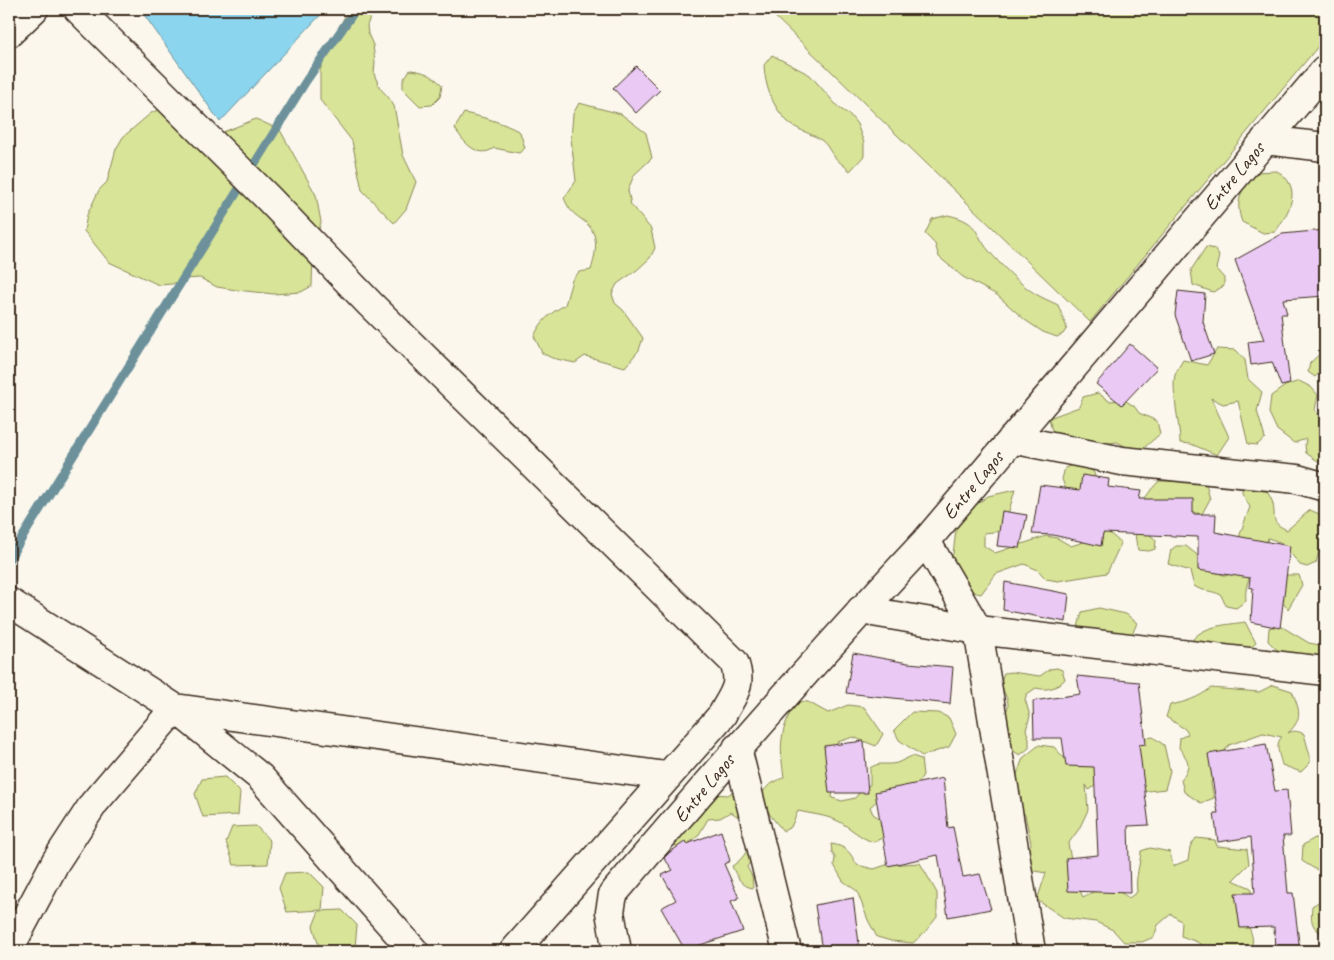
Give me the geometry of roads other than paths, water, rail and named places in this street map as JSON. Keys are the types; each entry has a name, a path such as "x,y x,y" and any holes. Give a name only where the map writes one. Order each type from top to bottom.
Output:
{"street":[{"path":"9,33 34,9"},
{"path":"78,9 268,198 377,311 734,662 738,674 737,686 722,715 666,776 514,951"},
{"name":"Entre Lagos","path":"617,951 610,912 613,894 860,610 926,541 1325,70"},
{"path":"1265,140 1325,148"},
{"path":"1012,439 1122,461 1297,479 1325,487"},
{"path":"926,541 978,630 1031,951"},
{"path":"13,605 175,708 260,777 414,951"},
{"path":"860,610 978,630 1325,671"},
{"path":"175,708 666,776"},
{"path":"10,951 56,861 94,803 175,708"},
{"path":"738,748 788,951"}],"water":[{"path":"140,9 326,9 220,122"}],"waterway":[{"path":"9,559 306,81 356,9"}]}
